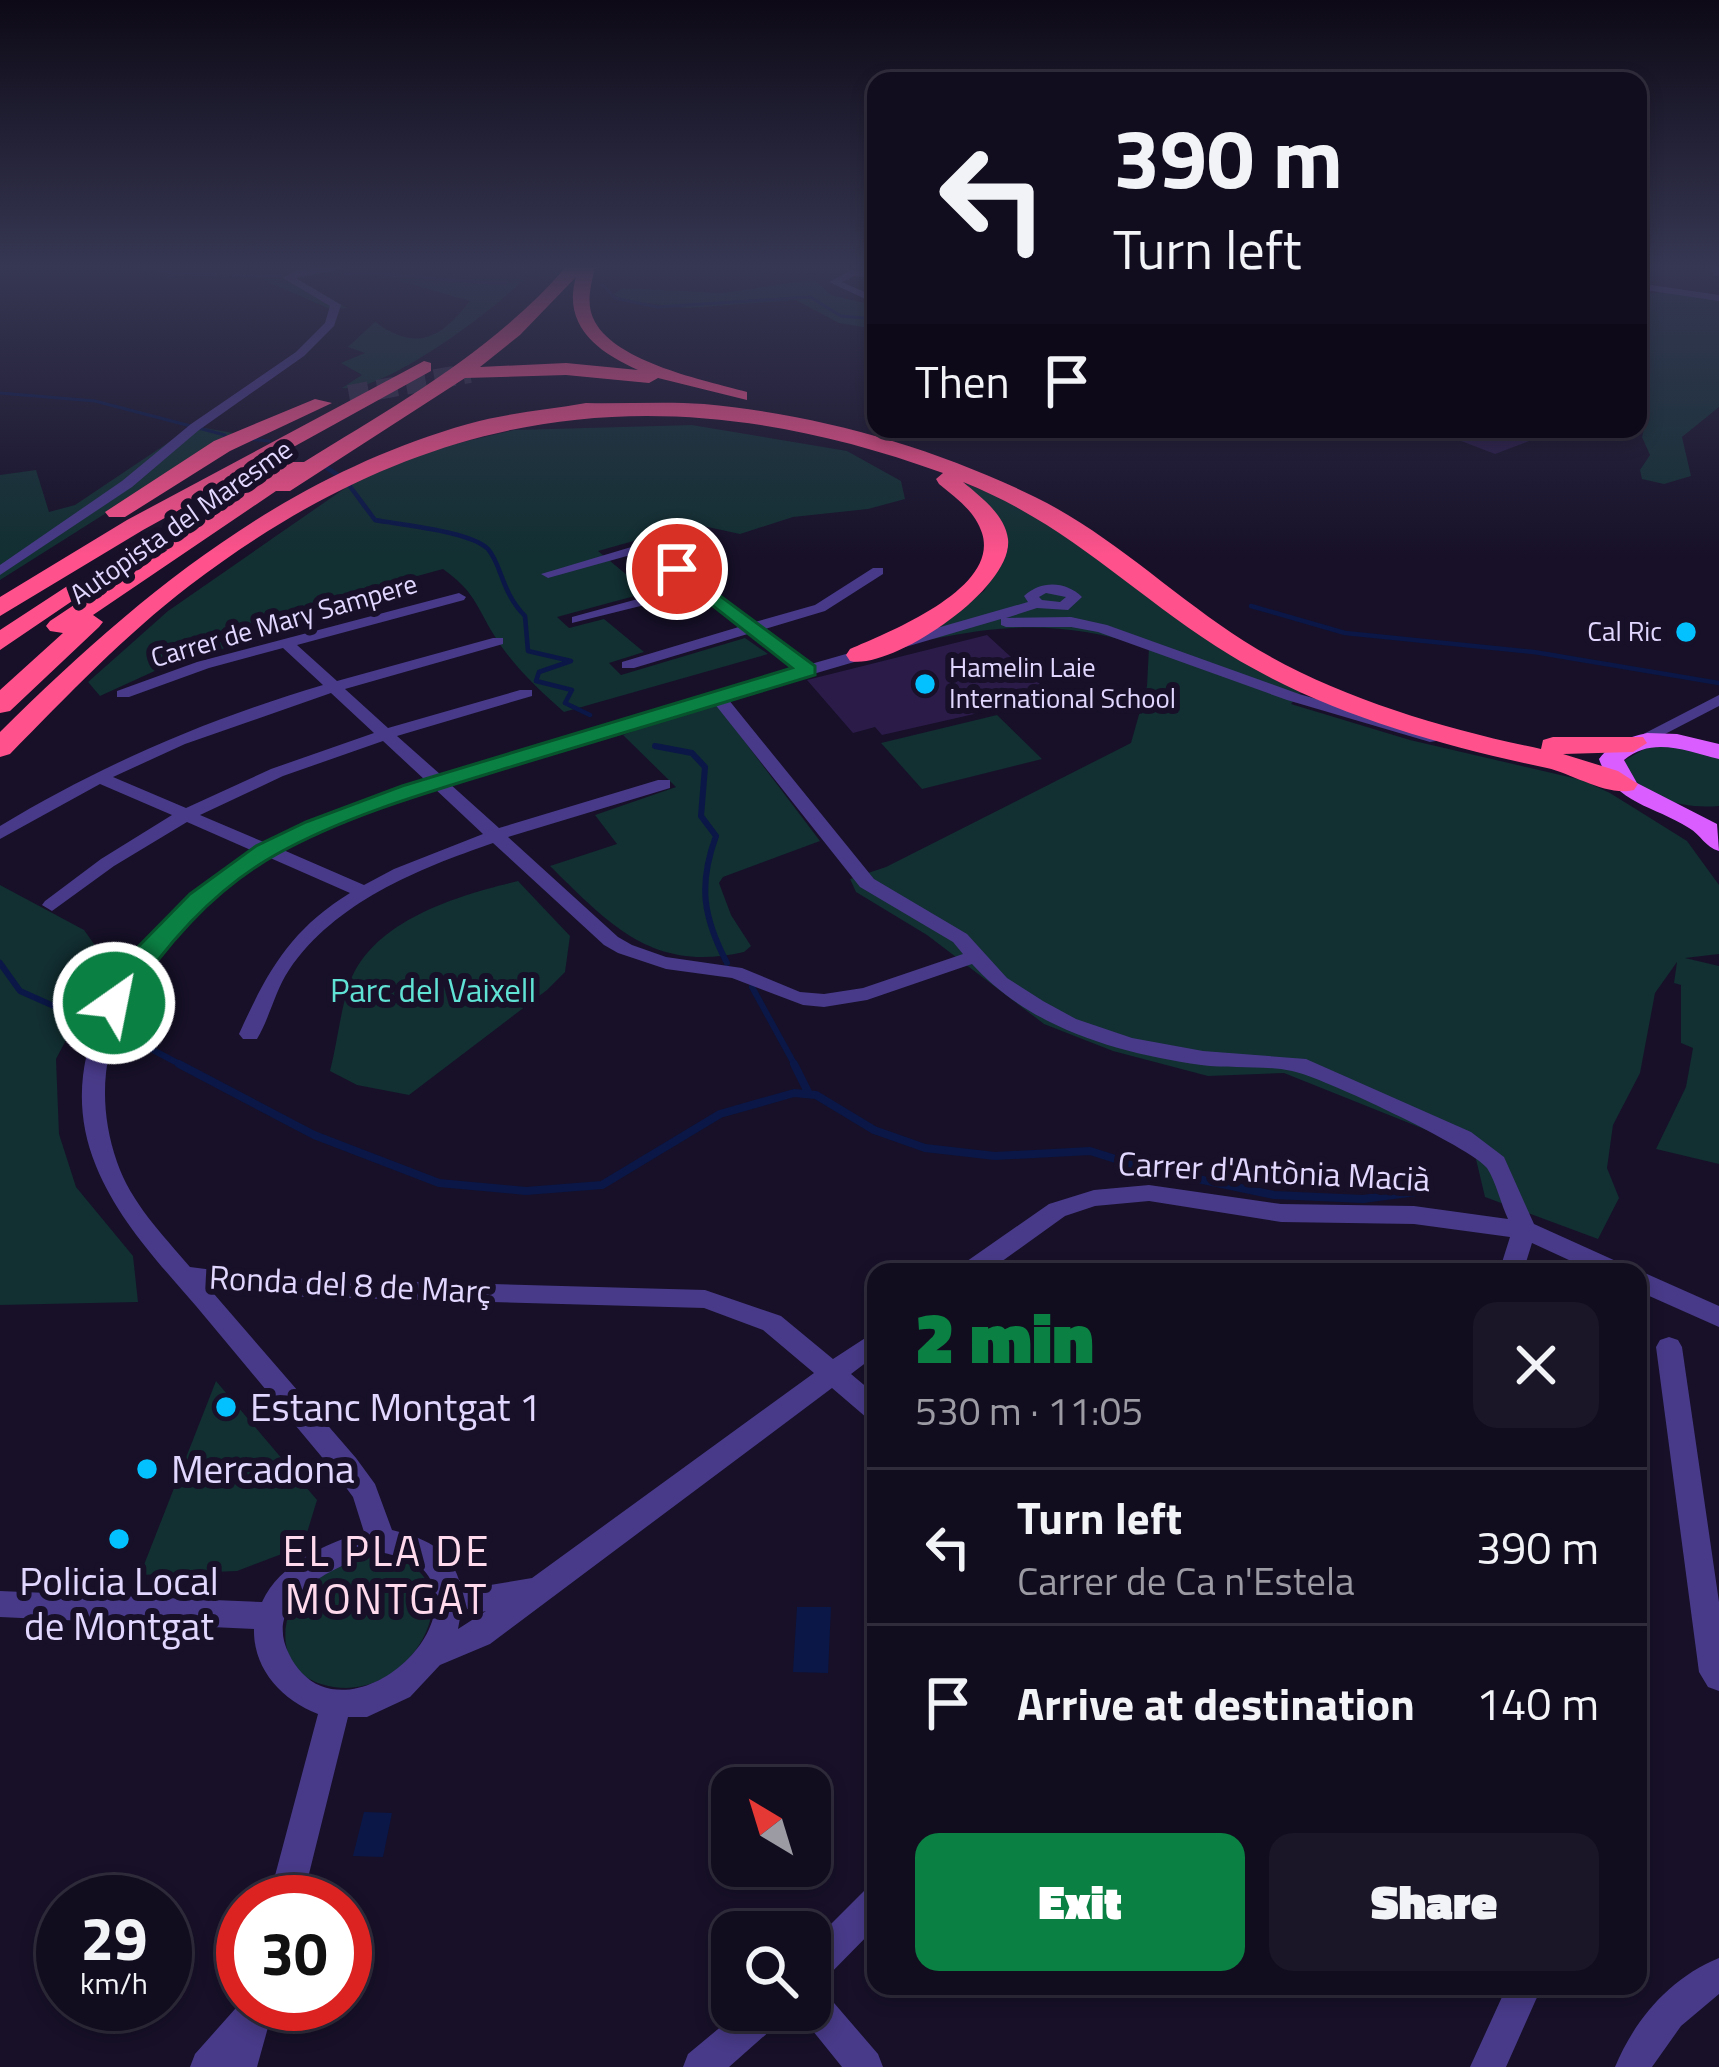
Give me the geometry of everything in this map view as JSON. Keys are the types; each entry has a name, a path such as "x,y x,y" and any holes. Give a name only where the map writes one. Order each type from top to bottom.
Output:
{"highway":[{"name":"Autopista del Maresme","path":"3,602 429,363"},
{"name":"Autopista del Maresme","path":"0,642 114,560 429,363"},
{"path":"0,674 66,620 161,554 461,363"},
{"name":"Autopista del Maresme","path":"0,705 91,622 192,545 463,363"},
{"path":"644,363 867,434"},
{"path":"470,373 541,369 619,373 735,395"},
{"path":"3,602 194,461 277,420 349,395"},
{"path":"0,748 85,659 221,550 351,472 431,438 536,413 646,405 750,414 880,446 984,482 1052,514 1108,549 1218,635 1285,673 1400,719 1590,770 1623,784"},
{"path":"881,438 1048,501 1129,550 1255,645 1357,692 1529,742 1585,748 1634,743"},
{"path":"859,655 962,603 987,577 997,548 988,516 972,498 939,474 880,446"}],"main road":[{"path":"1674,737 1719,752"},
{"path":"1719,741 1674,737 1634,743 1611,759 1623,784 1711,828 1719,842"},
{"path":"1676,811 1719,814"}],"street":[{"path":"0,571 127,484 162,452 284,363"},
{"path":"548,574 696,533"},
{"path":"646,546 808,670"},
{"path":"628,665 820,608 878,571"},
{"path":"577,620 699,586"},
{"name":"Carrer de Mary Sampere","path":"123,694 286,643 459,597"},
{"name":"Ronda del 8 de Març","path":"867,1402 772,1323 728,1305 688,1297 276,1287 184,1275 134,1217 98,1149 92,1105 95,1058 114,1003 146,953 198,900 265,851 371,804 1036,604"},
{"path":"923,638 988,624 1071,622 1139,639 1378,724 1502,755 1550,760"},
{"path":"0,834 96,776 204,728 333,686 498,641"},
{"path":"286,643 611,941 673,968 731,971 793,996 827,1000 973,957"},
{"path":"52,905 123,849 181,814 316,755 526,693"},
{"path":"718,697 856,873 883,895 960,938 1000,982 1069,1024 1172,1053 1298,1064 1463,1137 1496,1163 1524,1230 1514,1263"},
{"path":"1674,737 1719,700"},
{"path":"96,776 364,892"},
{"path":"250,1034 282,964 326,917 364,892 420,863 664,784"},
{"name":"Carrer d'Antònia Macià","path":"981,1263 1057,1210 1130,1194 1281,1213 1414,1215 1524,1230 1598,1263"},
{"path":"184,1275 346,1466 365,1492 381,1540"},
{"path":"1647,1285 1719,1317"},
{"path":"1669,1347 1714,1672 1719,1677"},
{"path":"434,1654 447,1631 448,1589 439,1571 414,1546 381,1540 350,1546 322,1559 296,1577 270,1616 268,1640 291,1685 309,1697 336,1705 373,1698 434,1654 479,1634 867,1348"},
{"path":"448,1589 462,1597 500,1599 552,1580"},
{"path":"0,1604 270,1616"},
{"path":"292,1875 336,1705"},
{"path":"831,1949 867,1912"},
{"path":"1633,2067 1663,2020 1694,1988 1719,1975"},
{"path":"1488,2067 1521,1995"},
{"path":"831,2026 865,2067"},
{"path":"208,2067 237,2031"},
{"path":"239,2067 249,2031"},
{"path":"701,2067 743,2031"}],"green space":[{"path":"342,363 410,363 361,386 342,388 362,375"},
{"path":"1647,363 1719,363 1719,407 1682,437 1691,476 1664,484 1642,479 1640,470 1650,455 1642,438 1647,438"},
{"path":"692,425 847,451 901,481 905,499 868,509 793,517 740,534 694,524 598,551 633,580 663,572 679,584 557,617 569,628 604,619 644,652 609,663 621,675 745,638 768,654 564,712 517,667 468,592 443,569 267,617 280,632 170,664 100,696 88,682 168,611 364,475 429,450 514,430"},
{"path":"193,426 233,433 0,580 0,475 36,470 49,512 75,505"},
{"path":"962,482 1022,506 1302,691 1291,704 1410,740 1582,780 1687,841 1719,885 1719,954 1685,958 1719,966 1719,1164 1656,1149 1686,1087 1693,1048 1681,1043 1681,985 1674,983 1677,962 1655,993 1640,1073 1613,1125 1607,1168 1619,1198 1598,1239 1485,1197 1475,1155 1449,1139 1284,1073 1208,1076 1113,1051 1044,1024 927,935 856,892 850,879 886,867 1131,743 1147,686 1149,647 1120,639 1067,629 1016,628 933,639 930,629 984,591 1008,549 992,512"},
{"path":"714,701 820,841 723,877 719,883 731,915 751,946 744,952 684,956 658,950 614,925 550,866 617,844 595,815 676,787 623,735"},
{"path":"997,715 1042,759 922,789 881,743"},
{"path":"1648,747 1678,747 1719,758 1719,806 1678,803 1633,779 1624,768 1625,760"},
{"name":"Parc del Vaixell","path":"518,881 570,936 565,972 409,1095 357,1085 330,1071 348,988 375,945 395,928 444,903"},
{"path":"0,885 84,930 107,962 56,1059 59,1134 76,1187 133,1256 138,1302 0,1305"},
{"path":"216,1381 317,1500 303,1546 237,1571 140,1575"},
{"path":"365,1557 403,1562 425,1579 432,1603 427,1630 411,1656 387,1676 356,1687 321,1684 295,1667 289,1654 286,1626 290,1612 313,1580"}],"shaded area":[{"path":"797,1607 831,1607 828,1673 793,1672"},
{"path":"364,1812 392,1813 383,1857 353,1856"}],"building":[{"path":"1453,438 1537,438 1495,454"},
{"name":"Hamelin Laie International School","path":"987,635 1049,692 1040,694 1044,698 882,735 875,727 853,733 807,680"}],"waterway":[{"path":"0,393 95,401 225,435"},
{"path":"250,439 269,441"},
{"path":"327,468 338,475"},
{"path":"349,485 375,520 451,533 488,549 525,616 528,651 571,661 539,672 536,681 572,690 565,703 590,715"},
{"path":"1251,606 1345,633 1534,652 1719,683"},
{"path":"655,746 692,753 705,767 701,816 716,836 707,870 706,901 727,963"},
{"path":"0,963 20,991 74,1015"},
{"path":"752,987 796,1067"},
{"path":"136,1041 185,1067"},
{"path":"179,1064 314,1135 439,1183 526,1191 602,1185 720,1114 794,1093 816,1095 874,1130 925,1148 995,1156 1090,1151 1141,1167 1274,1195 1363,1199 1424,1191"},
{"path":"794,1064 809,1094"}],"tunnel":[{"path":"349,395 470,373"}],"place":[{"name":"Cal Ric","path":"1686,632"},
{"name":"Hamelin Laie International School","path":"925,684"},
{"name":"Estanc Montgat 1","path":"226,1407"},
{"name":"Mercadona","path":"147,1469"},
{"name":"Policia Local de Montgat","path":"119,1539"}],"district":[{"name":"EL PLA DE MONTGAT","path":"387,1575"}],"route":[{"path":"114,1003 146,953 198,900 265,851 314,827 410,791 808,670 677,569"}]}
